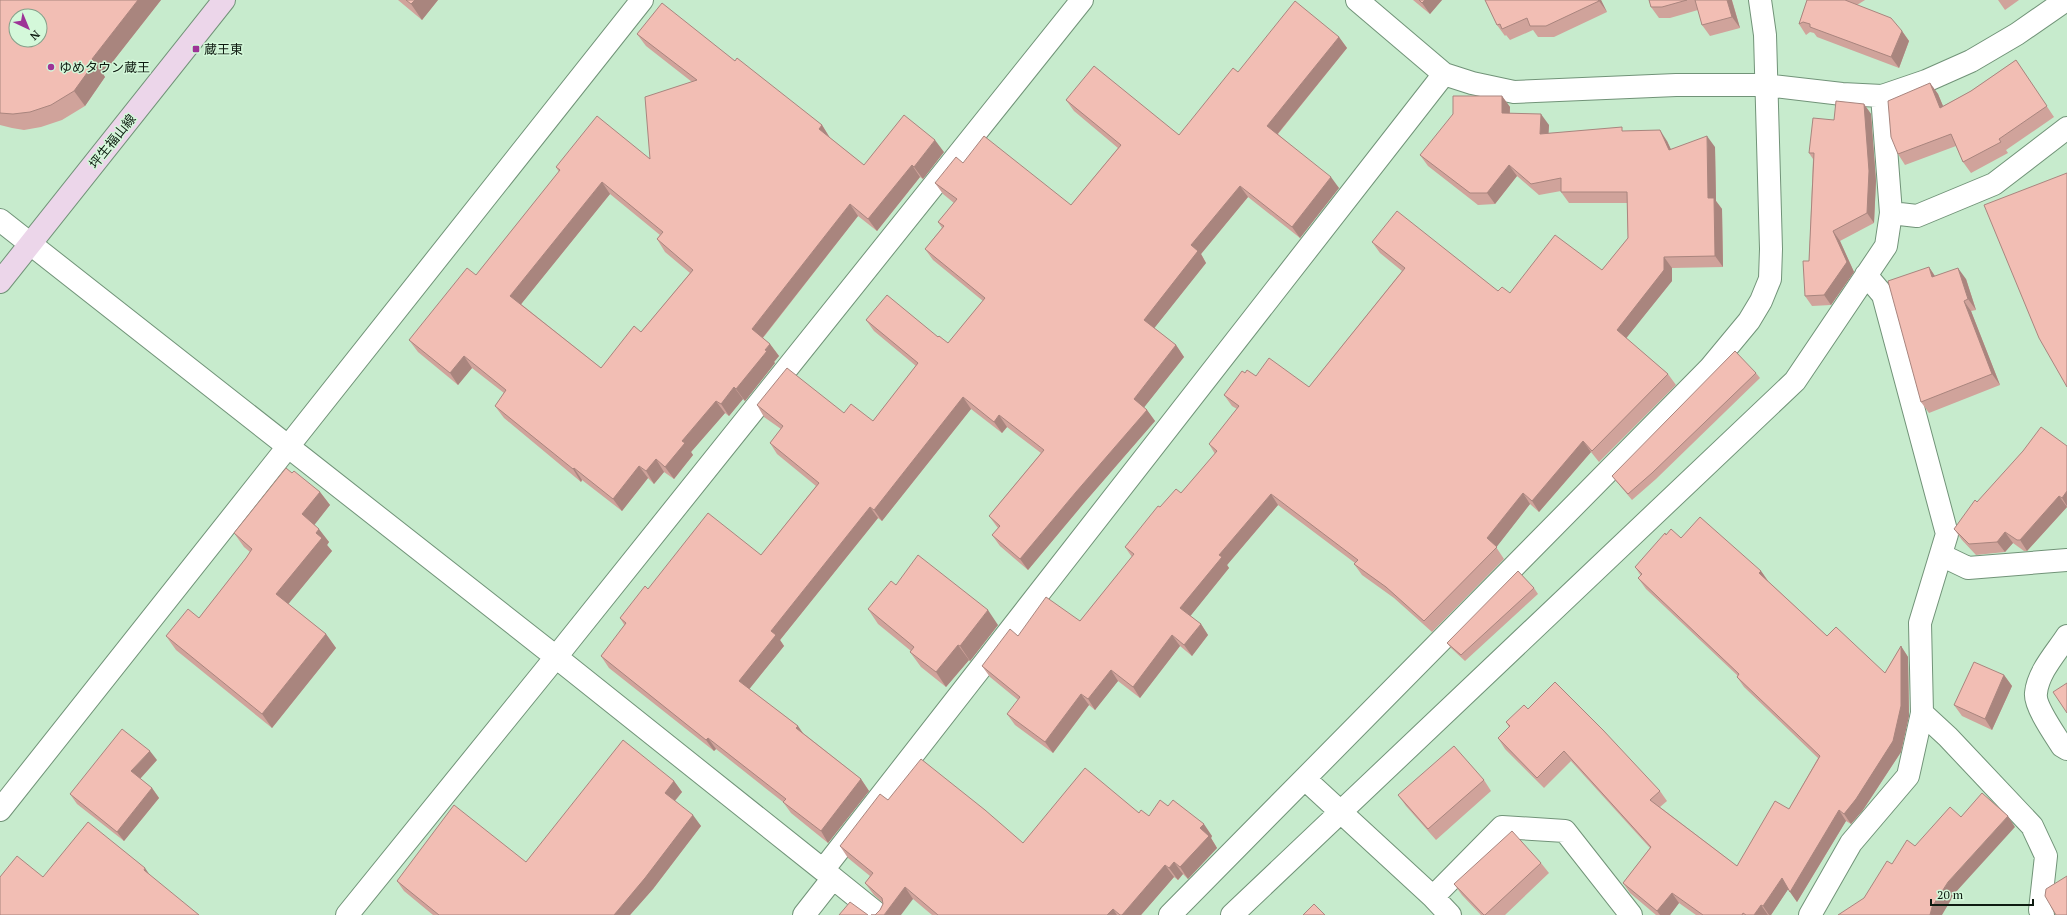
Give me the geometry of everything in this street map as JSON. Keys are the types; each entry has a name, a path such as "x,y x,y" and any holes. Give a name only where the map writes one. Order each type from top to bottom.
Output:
{"main road":[{"name":"坪生福山線","path":"0,282 224,0"}],"street":[{"path":"0,810 642,0"},
{"path":"347,915 556,657 1082,0"},
{"path":"1357,0 1444,74 1472,83 1514,92 1676,85 1766,85 1842,94 1882,96 1926,81 1971,61 2017,34 2066,0"},
{"path":"1170,915 1306,780 1710,368 1750,321 1770,279 1771,249 1765,35 1760,0"},
{"path":"804,915 828,874 1444,74"},
{"path":"1232,915 1795,381 1886,246 1891,213 1882,96"},
{"path":"1891,213 1917,216 1994,184 2067,128"},
{"path":"0,220 556,657 879,915"},
{"path":"1810,915 1851,843 1908,776 1922,713 1920,623 1947,534 1883,295 1866,275"},
{"path":"1941,555 1968,568 2067,560"},
{"path":"2067,636 2042,674 2035,695 2043,716 2062,746 2067,749"},
{"path":"1922,713 1948,737 2032,826 2046,856 2040,910 2043,915"},
{"path":"1306,780 1433,896 1450,915"},
{"path":"1433,896 1502,828 1565,830 1631,915"}],"building":[{"name":"ゆめタウン蔵王","path":"0,0 138,0 92,59 95,62 74,91 51,105 30,112 13,114 0,113"},
{"path":"406,0 415,0 411,4"},
{"path":"1485,0 1599,1 1546,26 1530,26 1527,18 1502,29 1500,24 1497,25"},
{"path":"1649,0 1687,0 1662,7 1651,7"},
{"path":"1695,0 1727,0 1732,17 1702,25"},
{"path":"1807,0 1845,0 1891,18 1902,31 1891,57 1810,27 1810,24 1803,22 1799,24"},
{"path":"1295,1 1339,37 1267,126 1331,177 1292,227 1240,186 1191,245 1198,251 1144,320 1176,345 1134,399 1147,410 1020,559 992,535 1000,526 989,516 1044,450 999,415 994,422 963,397 874,510 870,507 771,631 776,635 739,681 798,726 796,728 861,779 821,831 783,802 786,799 708,738 706,740 601,656 626,623 620,618 645,586 648,589 708,513 761,555 819,483 770,443 783,426 757,405 787,368 844,413 851,404 873,421 918,363 866,320 887,295 938,337 939,336 948,343 985,298 925,249 944,226 938,222 957,199 935,183 956,157 963,163 984,136 1071,205 1121,145 1066,100 1094,66 1179,135 1233,68 1238,72"},
{"path":"662,3 735,61 737,58 822,125 819,129 864,165 904,115 935,140 914,167 912,165 868,219 850,204 752,329 770,344 765,350 767,351 736,389 734,387 721,404 716,401 682,441 685,443 665,467 656,459 646,471 639,466 613,499 495,406 506,390 464,356 450,373 409,340 467,268 476,275 560,170 556,167 597,116 650,159 645,97 697,80 637,34","holes":["602,182 663,232 657,239 693,270 641,332 634,326 601,368 510,296"]},
{"path":"2016,60 2047,106 1999,139 2001,142 1963,162 1951,134 1898,154 1891,137 1888,101 1930,83 1940,108 1971,91"},
{"path":"1453,96 1502,96 1502,113 1541,114 1540,134 1622,127 1622,131 1660,130 1669,150 1707,136 1708,198 1714,198 1715,256 1664,257 1664,270 1617,330 1668,374 1592,451 1583,441 1532,501 1523,493 1487,538 1497,547 1424,621 1386,587 1354,564 1358,560 1271,494 1219,555 1222,557 1180,608 1201,624 1184,645 1172,635 1133,687 1111,670 1088,699 1081,694 1045,742 1007,714 1020,697 982,666 1010,629 1018,636 1046,597 1080,621 1134,554 1125,547 1158,506 1160,507 1176,489 1181,493 1217,451 1209,444 1239,406 1224,395 1242,371 1245,373 1247,370 1256,376 1269,358 1309,387 1405,268 1372,242 1397,211 1498,291 1502,287 1510,293 1555,235 1602,270 1628,238 1627,192 1561,192 1561,178 1531,184 1509,165 1487,193 1470,193 1420,155 1453,114"},
{"path":"1836,101 1864,104 1869,171 1867,213 1833,231 1847,262 1824,295 1805,296 1803,261 1809,261 1814,153 1809,153 1813,118 1834,120"},
{"path":"2067,173 2067,387 2039,338 1984,205"},
{"path":"1929,267 1932,277 1958,268 1968,299 1964,301 1992,374 1921,402 1888,281"},
{"path":"1735,351 1756,373 1652,473 1628,494 1612,476"},
{"path":"2041,427 2067,446 2067,491 2062,498 2059,496 2020,540 2017,540 2005,532 1997,542 1969,544 1954,529 1975,500 1977,502 2023,451"},
{"path":"286,468 292,473 294,471 320,492 302,514 319,529 316,533 322,538 276,594 326,634 262,714 166,636 188,609 199,618 246,558 252,549 234,533"},
{"path":"1700,517 1761,571 1759,573 1827,636 1836,627 1885,673 1901,646 1901,706 1893,741 1856,799 1844,814 1839,810 1790,892 1782,878 1763,906 1761,905 1754,915 1746,915 1743,913 1742,915 1703,915 1672,893 1657,911 1623,883 1651,847 1564,751 1537,778 1498,738 1510,726 1506,722 1524,705 1528,709 1555,682 1603,730 1660,791 1650,800 1737,866 1775,801 1789,809 1820,756 1737,677 1739,674 1638,578 1642,574 1635,567 1665,533 1666,535 1671,529 1681,538"},
{"path":"918,555 988,610 960,646 958,645 936,672 910,652 914,647 868,609 891,581 896,585"},
{"path":"1518,571 1534,588 1461,655 1447,643"},
{"path":"1974,662 2004,675 1985,719 1954,705"},
{"path":"2067,683 2067,713 2053,692"},
{"path":"122,729 150,751 131,771 152,788 117,832 70,794"},
{"path":"623,740 674,781 665,793 693,815 645,878 614,915 439,915 397,881 454,805 526,862"},
{"path":"1454,746 1484,780 1428,829 1398,795"},
{"path":"921,759 985,810 1023,843 1085,768 1139,813 1141,810 1149,816 1160,800 1168,806 1173,800 1204,824 1200,828 1209,836 1180,867 1174,862 1169,868 1165,865 1122,915 1113,909 1107,915 938,915 905,887 884,915 875,915 883,904 882,898 865,883 873,873 840,846 880,794 888,800"},
{"path":"1982,793 2008,816 1948,882 1932,907 1930,915 1838,915 1864,898 1887,861 1892,864 1907,840 1915,846 1950,807 1961,817"},
{"path":"88,822 145,868 144,870 199,915 0,915 0,877 17,856 43,877"},
{"path":"1512,831 1541,863 1484,915 1454,884"},
{"path":"2067,876 2067,915 2056,915 2045,896 2046,889"},
{"path":"850,902 868,915 839,915"},
{"path":"1314,904 1325,915 1303,915"}],"place":[{"name":"蔵王東","path":"196,49"},
{"name":"ゆめタウン蔵王","path":"51,67"}]}
